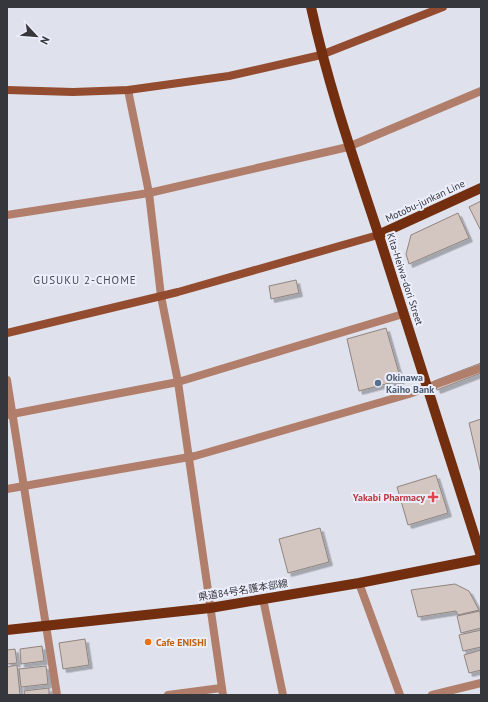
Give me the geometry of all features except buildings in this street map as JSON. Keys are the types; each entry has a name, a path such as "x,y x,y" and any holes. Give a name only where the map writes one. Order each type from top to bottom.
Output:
{"main road":[{"name":"Kita-Heiwa-dori Street","path":"311,7 321,55 348,147 378,235 481,557"},
{"name":"Motobu-junkan Line","path":"378,235 481,188"},
{"name":"県道84号名護本部線","path":"7,630 210,608 359,583 481,557"}],"street":[{"path":"7,90 73,92 128,90 229,76 321,55 443,7"},
{"path":"128,90 149,192 161,296 178,382 187,457 222,691 168,695"},
{"path":"7,215 149,192 348,147 481,91"},
{"path":"7,333 161,296 378,235"},
{"path":"10,415 178,382 403,314"},
{"path":"7,489 187,457 427,388 481,368"},
{"path":"7,380 10,415 57,695"},
{"path":"359,583 400,695"},
{"path":"263,599 283,695"},
{"path":"432,695 481,683"}],"place":[{"name":"Okinawa Kaiho Bank","path":"378,383"},
{"name":"Yakabi Pharmacy","path":"433,497"},
{"name":"Cafe ENISHI","path":"148,642"}],"district":[{"name":"GUSUKU 2-CHOME","path":"85,280"}]}
